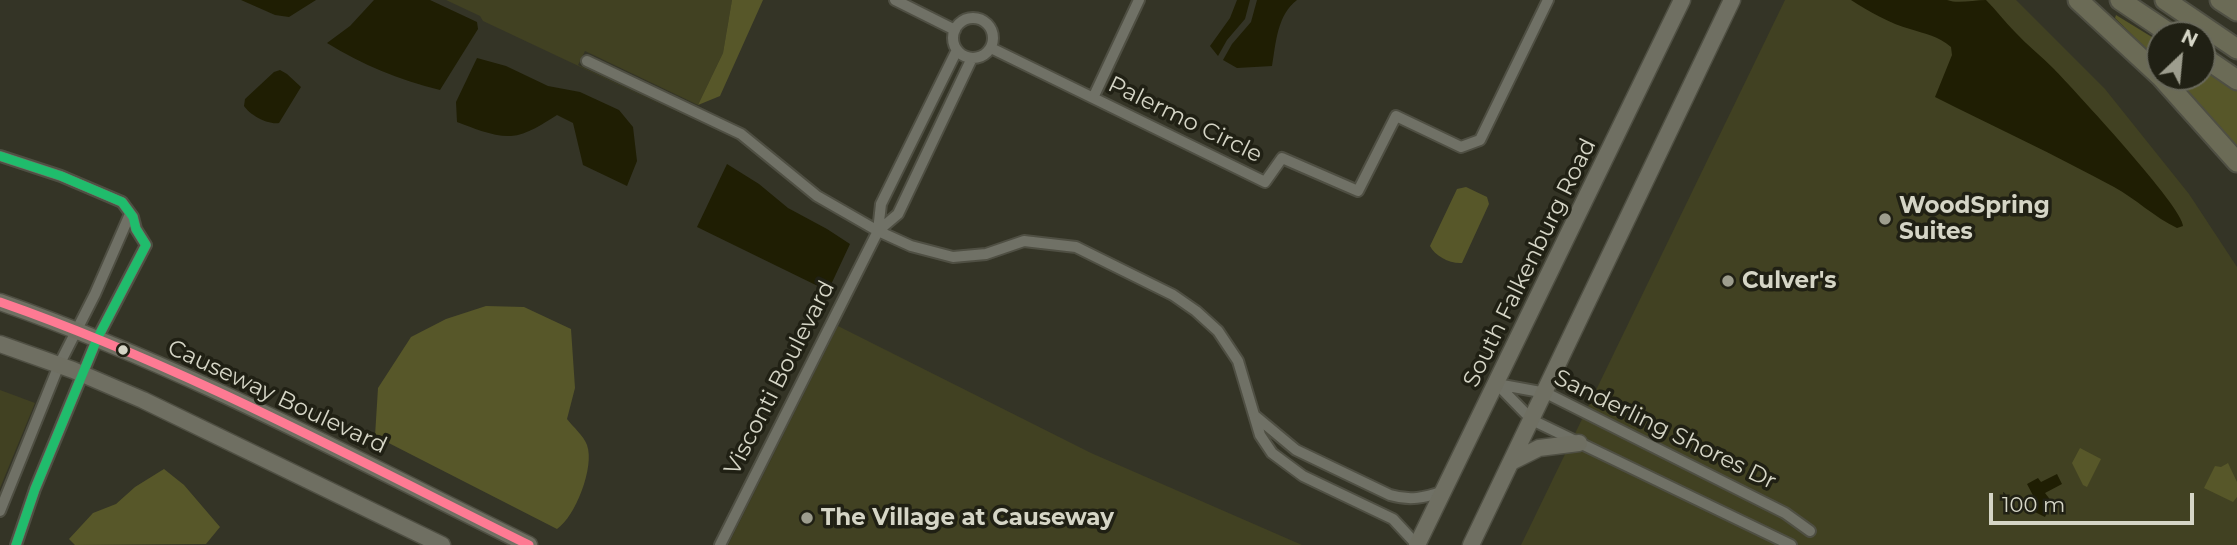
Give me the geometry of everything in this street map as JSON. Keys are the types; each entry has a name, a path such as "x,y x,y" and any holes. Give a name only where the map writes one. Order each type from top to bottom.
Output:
{"highway":[{"path":"2078,0 2146,64"},
{"path":"2120,0 2151,21"},
{"path":"2165,0 2237,49"},
{"path":"2186,0 2237,35"},
{"path":"2220,0 2237,11"},
{"path":"2216,66 2237,80"},
{"path":"2173,91 2237,162"}],"street":[{"path":"895,0 955,30"},
{"path":"1093,98 1139,0"},
{"name":"Palermo Circle","path":"991,48 1265,181 1282,158 1358,191 1396,116 1461,147 1480,140 1548,0"},
{"name":"South Falkenburg Road","path":"1417,545 1682,0"},
{"path":"1471,545 1732,0"},
{"path":"966,19 980,19 993,34 991,48 985,54 965,57 957,50 953,37 955,30 966,19"},
{"name":"Visconti Boulevard","path":"720,545 878,231 881,204 957,50"},
{"name":"Visconti Boulevard","path":"878,231 898,214 972,58"},
{"path":"587,61 741,134 817,196 878,231 911,246 953,257 986,254 1024,241 1076,247 1172,295 1211,324 1238,361 1260,435 1272,453 1303,476 1392,519 1417,545"},
{"path":"0,156 61,176 121,202 146,244 97,339 35,489 16,545"},
{"path":"0,511 59,365 95,294 130,214"},
{"name":"Causeway Boulevard","path":"0,302 97,339 244,404 529,545"},
{"path":"0,344 83,374 288,469 442,545"},
{"name":"Sanderling Shores Dr","path":"1497,384 1546,393 1785,513 1810,531"},
{"name":"Sanderling Shores Dr","path":"1497,384 1532,420 1791,545"},
{"path":"1252,413 1296,450 1390,495 1405,499 1422,499 1445,490"},
{"path":"1511,462 1539,448 1579,443"}],"shaded area":[{"path":"241,0 316,0 289,17 275,15"},
{"path":"374,0 430,0 477,22 478,29 440,90 382,71 327,43 350,26"},
{"path":"446,0 732,0 723,53 698,105 585,51 578,65 691,119 483,21 480,16"},
{"path":"732,0 763,0 720,96 698,105 723,53"},
{"path":"1237,0 1250,0 1245,19 1227,40 1218,56 1210,46 1230,18"},
{"path":"1257,0 1297,0 1281,21 1272,66 1237,68 1223,60 1232,44 1251,22"},
{"path":"1785,0 2016,0 2105,89 2189,194 2237,267 2237,545 1521,545"},
{"path":"1851,0 1986,0 2126,148 2166,197 2179,215 2183,226 2177,228 2114,187 1935,97 1952,55 1951,47 1937,38 1887,21"},
{"path":"2116,15 2146,33 2146,48 2115,18"},
{"path":"477,58 506,66 548,86 580,92 619,110 633,127 637,161 627,186 583,165 573,123 557,115 529,131 511,136 491,134 457,122 456,102"},
{"path":"280,70 301,87 279,123 275,123 260,119 244,106 245,99 274,72"},
{"path":"2216,77 2237,90 2237,147 2187,91 2216,91"},
{"path":"727,164 759,184 788,208 850,244 828,291 697,227"},
{"path":"1466,187 1487,197 1489,204 1462,263 1457,263 1439,256 1430,246 1457,189"},
{"path":"486,306 524,307 571,329 575,388 567,419 586,442 589,454 586,478 577,503 557,529 375,436 378,388 411,337 446,319"},
{"path":"838,326 1091,453 1302,545 728,545"},
{"path":"0,390 35,403 0,488"},
{"path":"2080,448 2101,459 2087,487 2083,485 2072,463"},
{"path":"2228,463 2237,482 2237,497 2233,502 2204,488 2215,466 2221,467"},
{"path":"164,469 184,485 220,527 206,544 75,545 69,539 93,513 116,504 135,487"},
{"path":"2057,474 2062,484 2045,493 2052,502 2045,517 2035,512 2037,503 2027,484 2038,478 2041,482"}],"transit line":[{"path":"0,156 61,176 122,202 133,217 136,229 146,245 97,339 35,489 16,545"},
{"path":"0,302 68,327 202,384 529,545"}],"place":[{"name":"WoodSpring Suites","path":"1885,219"},
{"name":"Culver's","path":"1728,281"},
{"name":"The Village at Causeway","path":"807,518"}]}
